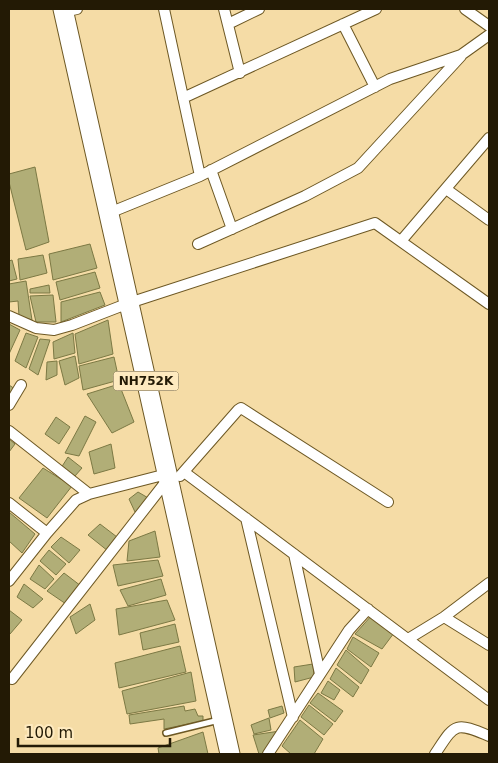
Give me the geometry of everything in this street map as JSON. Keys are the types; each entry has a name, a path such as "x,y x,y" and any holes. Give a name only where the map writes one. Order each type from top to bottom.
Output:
{"highway":[{"name":"NH752K","path":"68,10 109,213 172,478 230,754"}],"street":[{"path":"164,9 200,176"},
{"path":"224,9 240,73"},
{"path":"228,24 259,9"},
{"path":"183,98 376,9"},
{"path":"465,9 489,26"},
{"path":"343,24 375,87"},
{"path":"198,244 305,196 358,168 461,55 489,35"},
{"path":"109,213 200,176 390,78 461,55"},
{"path":"401,241 489,138"},
{"path":"211,170 232,229"},
{"path":"446,189 489,220"},
{"path":"9,316 36,328 54,330 129,303 375,223 489,304"},
{"path":"9,405 21,385"},
{"path":"12,679 172,478 241,408 388,502"},
{"path":"9,431 89,494"},
{"path":"9,580 70,504 76,500 89,494 172,478 246,518 489,700"},
{"path":"9,503 47,532"},
{"path":"246,518 293,716"},
{"path":"294,554 320,674"},
{"path":"408,639 487,587"},
{"path":"268,754 353,625 368,609"},
{"path":"444,617 489,645"},
{"path":"435,754 449,732 458,727 469,727 489,736"}],"lane":[{"path":"166,732 222,720"}],"building":[{"path":"35,167 49,242 26,250 9,182 9,174"},
{"path":"90,244 97,268 53,280 49,254"},
{"path":"43,255 47,273 20,280 18,259"},
{"path":"12,260 17,279 9,281 9,261"},
{"path":"95,272 100,288 60,300 56,282"},
{"path":"26,281 32,320 19,316 18,301 9,302 9,284"},
{"path":"49,285 50,293 30,293 30,289"},
{"path":"100,292 105,305 61,322 61,302"},
{"path":"53,295 56,322 36,322 30,296"},
{"path":"108,320 113,354 79,364 75,334"},
{"path":"9,324 20,330 9,354"},
{"path":"26,333 38,337 26,368 15,361"},
{"path":"73,333 75,353 54,359 53,342"},
{"path":"40,339 50,340 38,375 29,369"},
{"path":"75,356 79,378 65,385 59,361"},
{"path":"114,357 119,380 83,390 79,366"},
{"path":"57,361 57,375 46,380 47,362"},
{"path":"119,384 134,422 112,433 87,394"},
{"path":"9,385 15,389 9,397"},
{"path":"85,416 96,422 79,456 65,453"},
{"path":"56,417 70,427 59,444 45,434"},
{"path":"9,439 15,444 9,452"},
{"path":"111,444 115,468 94,474 89,452"},
{"path":"68,457 82,468 75,476 61,468"},
{"path":"43,468 72,486 47,518 19,498"},
{"path":"138,492 150,499 135,512 129,499"},
{"path":"9,512 35,534 22,553 9,541"},
{"path":"100,524 117,537 108,551 88,535"},
{"path":"155,531 160,557 127,561 129,541"},
{"path":"61,537 80,550 69,563 51,547"},
{"path":"49,550 66,564 56,575 40,561"},
{"path":"158,560 163,576 118,586 113,565"},
{"path":"39,565 54,579 45,589 30,579"},
{"path":"64,573 81,586 66,604 47,591"},
{"path":"161,579 166,595 128,606 120,590"},
{"path":"24,584 43,599 33,608 17,597"},
{"path":"167,600 175,620 119,635 116,609"},
{"path":"90,604 95,620 76,634 70,617"},
{"path":"9,610 22,620 10,634 9,633"},
{"path":"372,615 394,633 382,649 355,634"},
{"path":"175,624 179,642 143,650 140,633"},
{"path":"353,637 379,653 371,667 347,649"},
{"path":"180,646 186,672 119,688 115,663"},
{"path":"346,650 369,670 361,684 337,665"},
{"path":"313,664 314,677 295,682 294,667"},
{"path":"336,668 359,687 353,697 330,679"},
{"path":"191,672 196,701 127,714 122,691"},
{"path":"328,681 340,690 334,700 321,693"},
{"path":"318,693 343,711 335,722 310,703"},
{"path":"309,705 333,724 324,735 301,717"},
{"path":"184,706 185,711 195,709 198,716 203,716 203,721 164,729 164,719 130,724 129,715"},
{"path":"282,706 284,713 270,718 268,710"},
{"path":"269,718 271,730 254,734 251,725"},
{"path":"300,720 323,739 314,754 291,754 282,746"},
{"path":"280,731 263,754 259,754 253,735"},
{"path":"203,732 208,754 159,754 158,748"}]}
